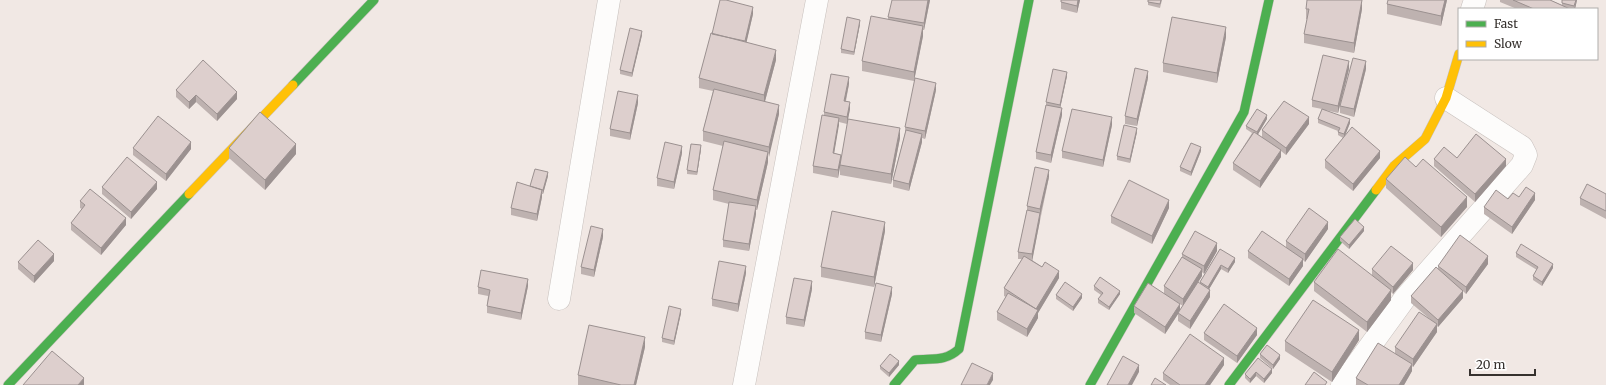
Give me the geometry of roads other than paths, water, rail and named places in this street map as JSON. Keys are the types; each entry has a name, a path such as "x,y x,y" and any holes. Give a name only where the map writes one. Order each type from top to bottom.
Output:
{"street":[{"path":"8,385 374,0"},
{"path":"558,299 610,0"},
{"path":"744,385 818,0"},
{"path":"894,385 915,360 940,360 952,357 959,349 1029,0"},
{"path":"1090,385 1244,112 1269,0"},
{"path":"1229,385 1394,166 1425,139 1446,98 1458,57"},
{"path":"1342,385 1406,298 1522,165 1526,155 1522,147 1446,98"}]}
